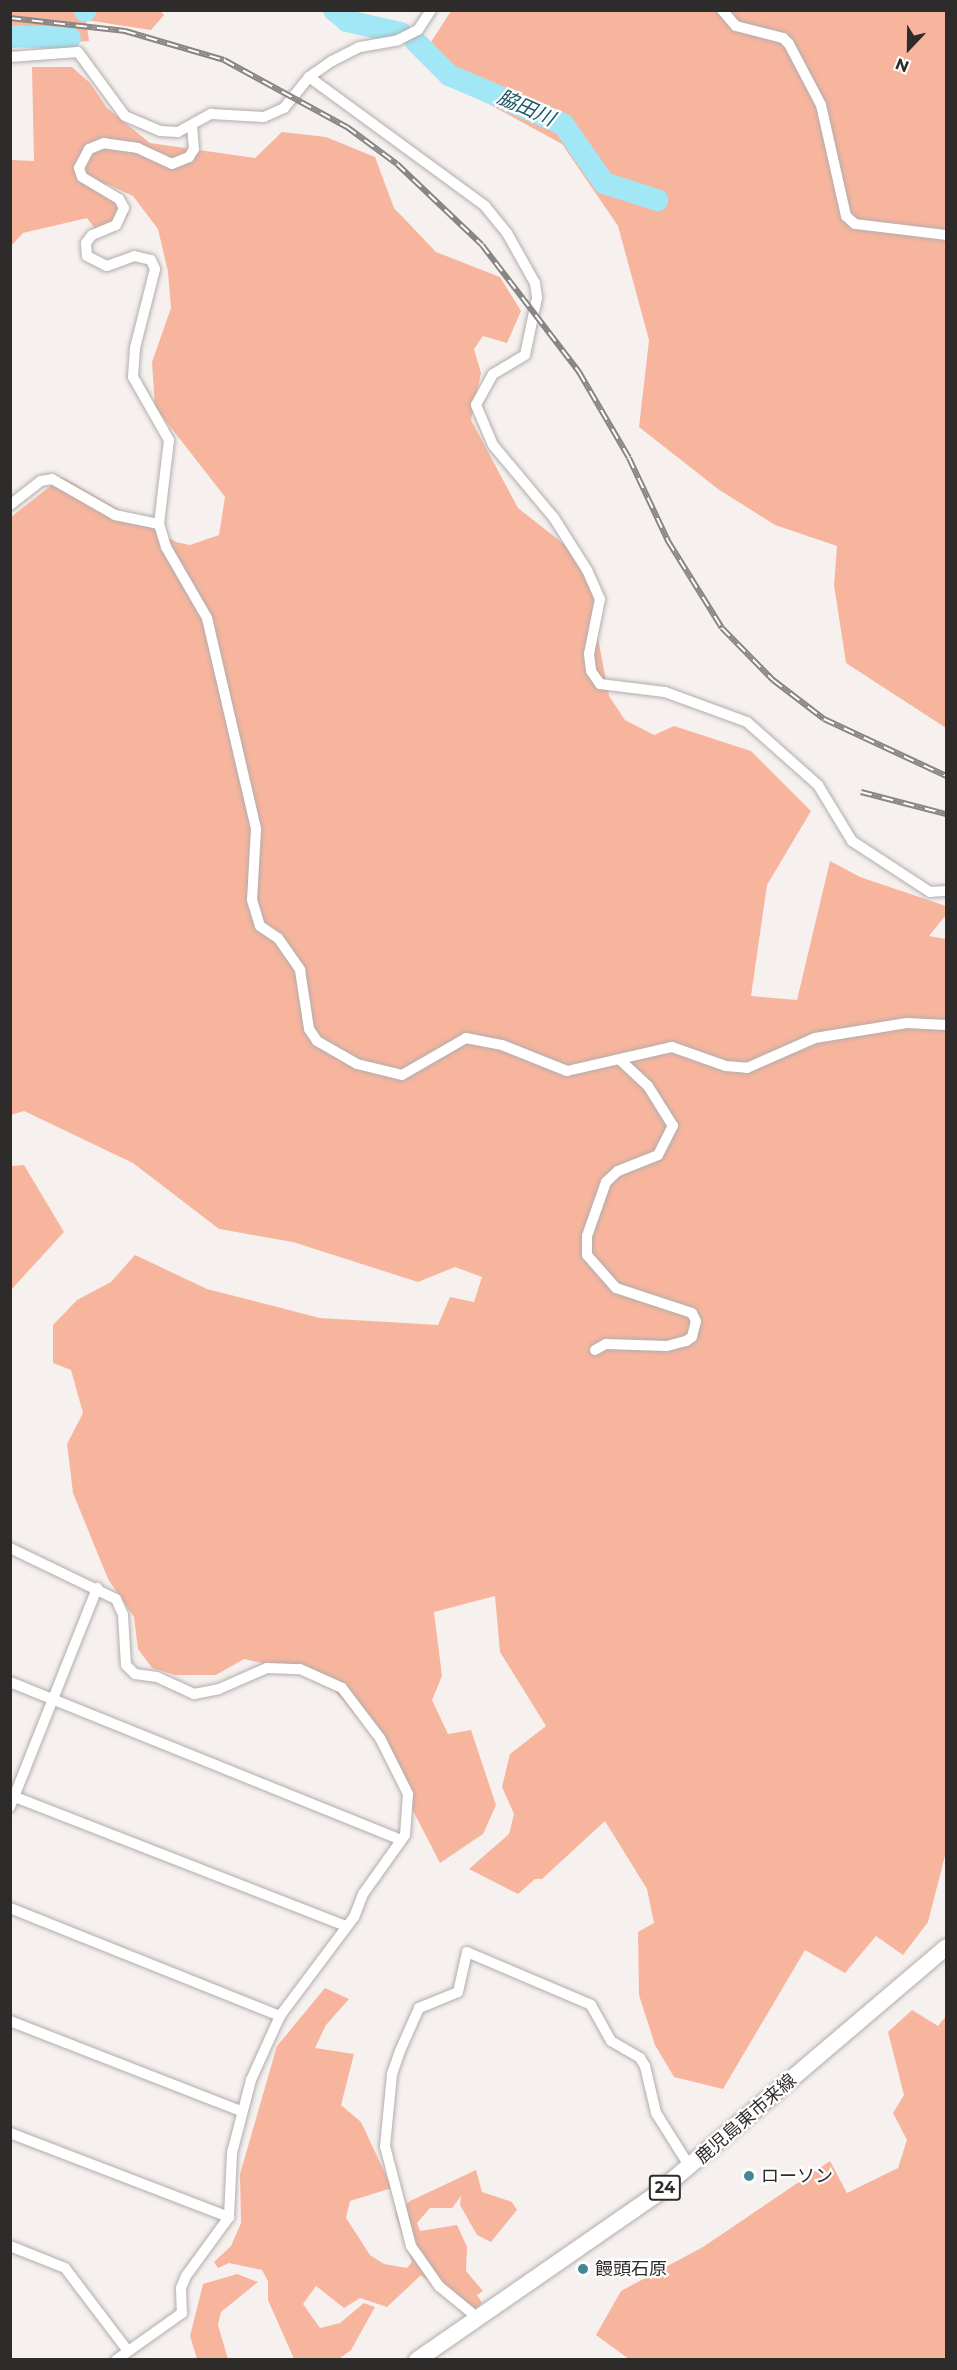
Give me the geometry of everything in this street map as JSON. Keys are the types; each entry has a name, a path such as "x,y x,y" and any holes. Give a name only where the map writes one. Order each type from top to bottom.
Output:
{"main road":[{"name":"鹿児島東市来線","path":"417,2360 690,2167 946,1947"}],"street":[{"path":"10,57 78,51 125,116 160,131 192,126 211,114 264,117 284,108 309,77 360,47 398,40 418,30 431,10"},
{"path":"722,10 736,26 783,38 789,44 820,105 846,216 855,224 938,230 946,235"},
{"path":"309,77 485,206 507,233 535,283 537,298 525,355 493,374 476,405 493,445 554,518 587,570 600,599 589,654 591,671 600,684 665,692 747,722 818,785 852,841 930,892 946,891"},
{"path":"192,126 194,149 182,162 172,165 138,148 104,143 89,149 79,168 82,177 119,199 124,208 123,218 116,225 86,243 87,256 107,266 134,256 151,260 155,269 135,348 133,378 169,440 159,524 166,547 207,618 256,829 252,900 260,926 278,938 300,970 309,1029 317,1041 357,1064 402,1075 466,1038 502,1045 567,1071 672,1047 726,1066 747,1068 814,1038 907,1023 946,1026"},
{"path":"10,505 41,481 52,479 115,515 159,524"},
{"path":"595,1350 606,1344 676,1344 692,1337 696,1321 692,1313 616,1288 587,1255 587,1236 606,1182 618,1171 658,1155 673,1126 648,1086 620,1060"},
{"path":"10,1548 98,1588 116,1599 123,1616 126,1665 135,1674 157,1677 194,1694 219,1689 267,1668 300,1670 342,1688 380,1738 408,1794 410,1820 354,1917 344,1925 280,2016 241,2111 232,2154 229,2217 186,2276 181,2289 182,2313 116,2360"},
{"path":"98,1588 12,1799 344,1925"},
{"path":"10,1682 399,1839"},
{"path":"10,1908 280,2016"},
{"path":"478,2318 439,2286 411,2246 385,2146 392,2074 400,2051 419,2008 458,1992 467,1952 591,2005 611,2041 640,2058 645,2066 656,2114 690,2167"},
{"path":"10,2021 241,2111"},
{"path":"10,2133 229,2217"},
{"path":"10,2246 65,2268 128,2351"}],"shaded area":[{"path":"11,11 161,11 164,15 151,30 86,20 89,41 11,48"},
{"path":"451,11 946,11 946,728 846,663 834,585 837,546 775,525 718,489 639,427 649,340 618,226 562,144 443,79 431,42"},
{"path":"32,67 72,67 90,83 107,108 150,143 255,158 282,132 326,137 375,157 394,208 436,252 500,277 521,311 507,343 483,336 474,349 481,373 471,420 518,508 588,563 597,586 597,633 609,696 625,720 654,735 674,726 751,751 811,811 767,885 751,996 797,1000 830,861 860,877 946,906 946,915 929,936 946,939 946,1852 928,1922 903,1955 876,1936 845,1973 805,1950 723,2089 674,2077 655,2045 639,1995 638,1932 654,1923 647,1889 605,1821 542,1879 535,1879 518,1894 469,1869 509,1834 514,1814 502,1787 510,1754 546,1726 500,1652 495,1596 434,1612 442,1676 432,1700 448,1734 471,1730 496,1805 483,1834 440,1863 376,1739 334,1690 296,1671 244,1659 216,1675 175,1675 152,1668 138,1649 134,1617 108,1579 73,1493 67,1444 83,1413 71,1370 53,1363 53,1325 77,1300 111,1282 135,1255 207,1289 320,1318 438,1325 450,1297 474,1302 482,1277 455,1267 418,1282 293,1242 219,1229 133,1163 24,1111 11,1115 11,517 62,477 176,542 190,545 219,535 225,497 155,407 152,362 171,308 168,272 158,229 133,196 107,184 99,190 124,205 128,215 101,237 87,218 23,233 11,246 11,160 34,161"},
{"path":"24,1165 64,1232 11,1290 11,1166"},
{"path":"325,1988 349,1999 326,2025 315,2048 354,2054 341,2105 361,2122 392,2188 350,2201 346,2218 370,2255 384,2264 407,2268 412,2262 395,2213 410,2201 476,2170 482,2192 512,2202 517,2210 491,2242 477,2235 460,2205 461,2196 452,2208 430,2208 417,2223 420,2231 457,2225 467,2247 466,2271 483,2291 477,2295 482,2303 470,2314 421,2275 387,2307 360,2298 344,2308 316,2286 303,2304 320,2328 340,2323 364,2303 375,2307 351,2350 339,2359 294,2359 268,2300 268,2281 262,2270 229,2263 218,2268 214,2262 231,2246 241,2223 240,2174 277,2046"},
{"path":"912,2010 938,2026 946,2016 946,2359 629,2359 596,2335 621,2291 703,2247 830,2161 847,2193 898,2168 907,2140 893,2113 904,2095 888,2032"},
{"path":"237,2274 258,2282 221,2312 218,2325 228,2359 197,2359 190,2336 203,2284"}],"waterway":[{"name":"脇田川","path":"334,10 347,21 401,33"},
{"name":"脇田川","path":"10,36 70,38"},
{"name":"脇田川","path":"416,42 449,75 563,124 604,183 657,200"}],"railway":[{"path":"10,18 125,31 224,60 347,127 397,164 482,245 579,372 629,458 668,541 722,628 773,680 824,719 946,776"},
{"path":"861,792 946,814"}],"place":[{"name":"ローソン","path":"749,2176"},
{"name":"饅頭石原","path":"583,2269"}]}
